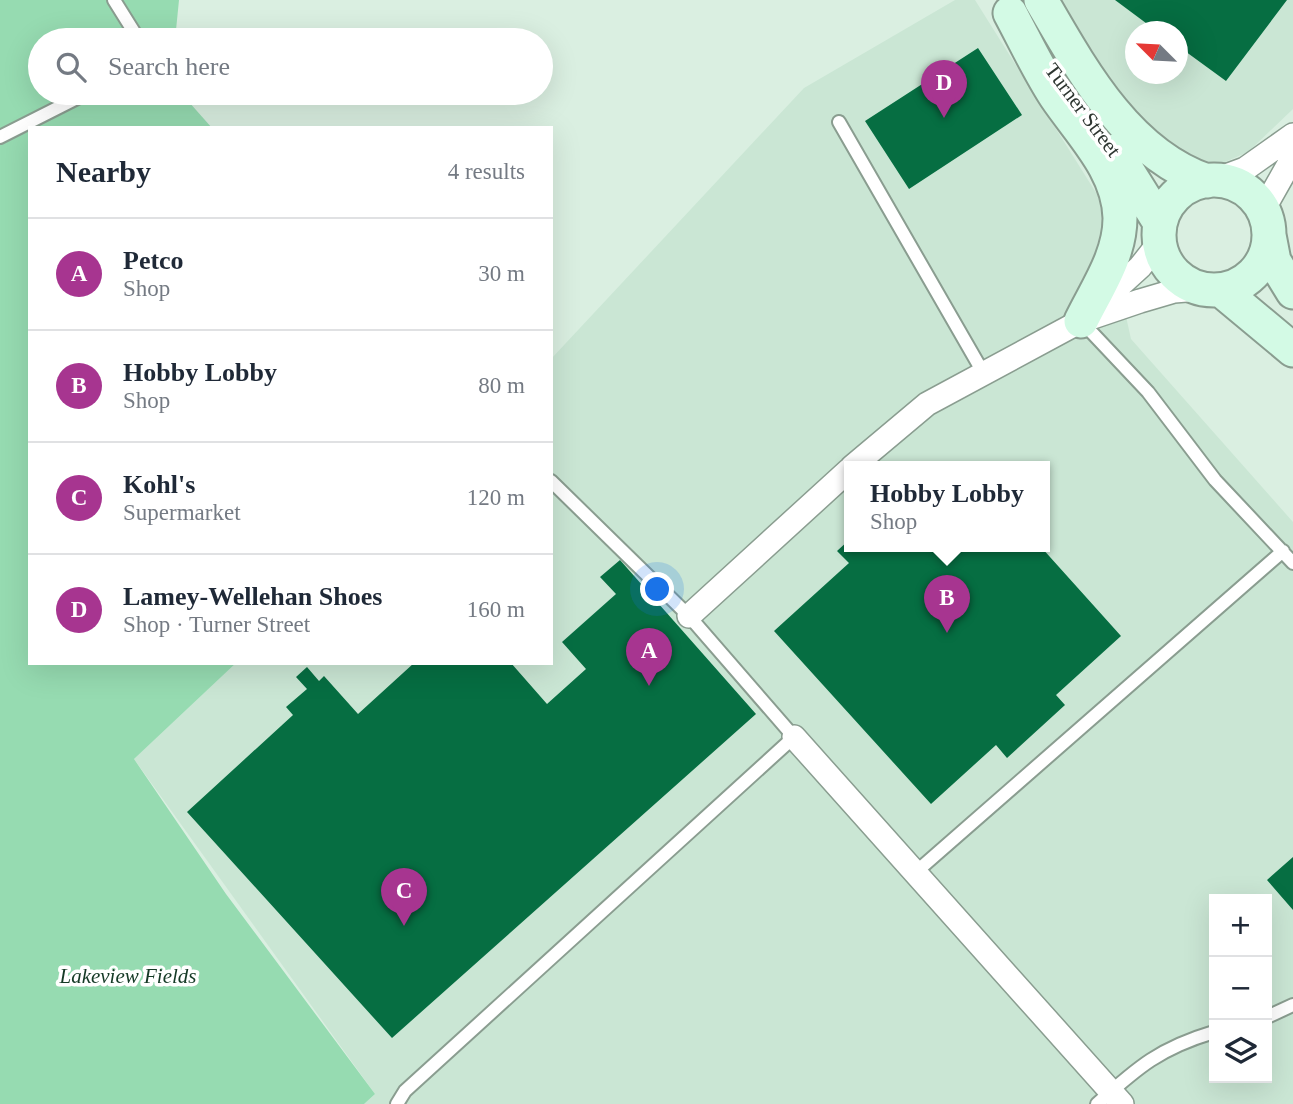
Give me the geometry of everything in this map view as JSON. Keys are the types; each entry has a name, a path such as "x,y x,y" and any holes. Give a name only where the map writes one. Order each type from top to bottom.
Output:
{"main road":[{"name":"Turner Street","path":"1041,0 1122,124 1158,156 1211,180 1238,186 1251,194 1266,222"},
{"name":"Turner Street","path":"1006,7 1121,160 1159,233 1171,270 1179,279 1210,290 1293,350"},
{"path":"1006,7 1055,95 1107,168 1118,196 1120,219 1116,245 1107,272 1081,321"},
{"path":"1159,233 1174,197 1186,187 1211,180"},
{"path":"1210,290 1248,278 1262,262 1266,222"},
{"path":"1266,222 1274,261 1293,292"}],"street":[{"path":"1211,180 1245,169 1293,135"},
{"path":"1266,222 1293,157"},
{"path":"1081,321 1140,267 1159,233"},
{"path":"859,461 927,404 1081,321 1174,291 1210,290"},
{"path":"689,616 844,474"},
{"path":"794,737 916,872 1110,1099 1131,1104"}],"lane":[{"path":"114,0 132,28"},
{"path":"0,136 63,105"},
{"path":"839,122 984,374"},
{"path":"1081,321 1147,392 1215,480 1293,563"},
{"path":"397,1104 405,1090 794,737 689,616 553,483"},
{"path":"916,872 1283,551"},
{"path":"1272,1015 1293,1006"},
{"path":"1110,1099 1136,1067 1177,1043 1209,1033"}],"shaded area":[{"path":"955,0 975,0 1100,199 1131,339 1293,522 1293,1104 364,1104 375,1094 134,759 234,665 553,665 553,357 804,88"},
{"path":"1050,0 1293,0 1293,109 1248,152 1218,165 1177,157 1122,115"}],"green space":[{"name":"Lakeview Fields","path":"0,0 179,0 176,28 28,28 28,105 192,105 210,126 28,126 28,665 234,665 134,759 226,894 375,1094 364,1104 0,1104"}],"building":[{"path":"1115,0 1287,0 1226,81 1188,53 1188,21 1143,21"},
{"path":"978,48 1022,115 909,189 865,121"},
{"path":"844,545 844,552 1045,552 1121,636 1056,695 1065,705 1007,758 996,745 931,804 774,631 849,563 837,551"},
{"path":"620,560 756,714 392,1038 187,812 293,715 286,707 307,689 296,677 307,667 319,681 324,676 358,714 412,665 513,665 547,704 586,669 562,642 616,594 600,577"},
{"path":"1293,857 1293,910 1267,880"}],"place":[{"name":"Lamey-Wellehan Shoes","path":"944,118"},
{"name":"Hobby Lobby","path":"947,633"},
{"name":"Petco","path":"649,686"},
{"name":"Kohl's","path":"404,926"}]}
